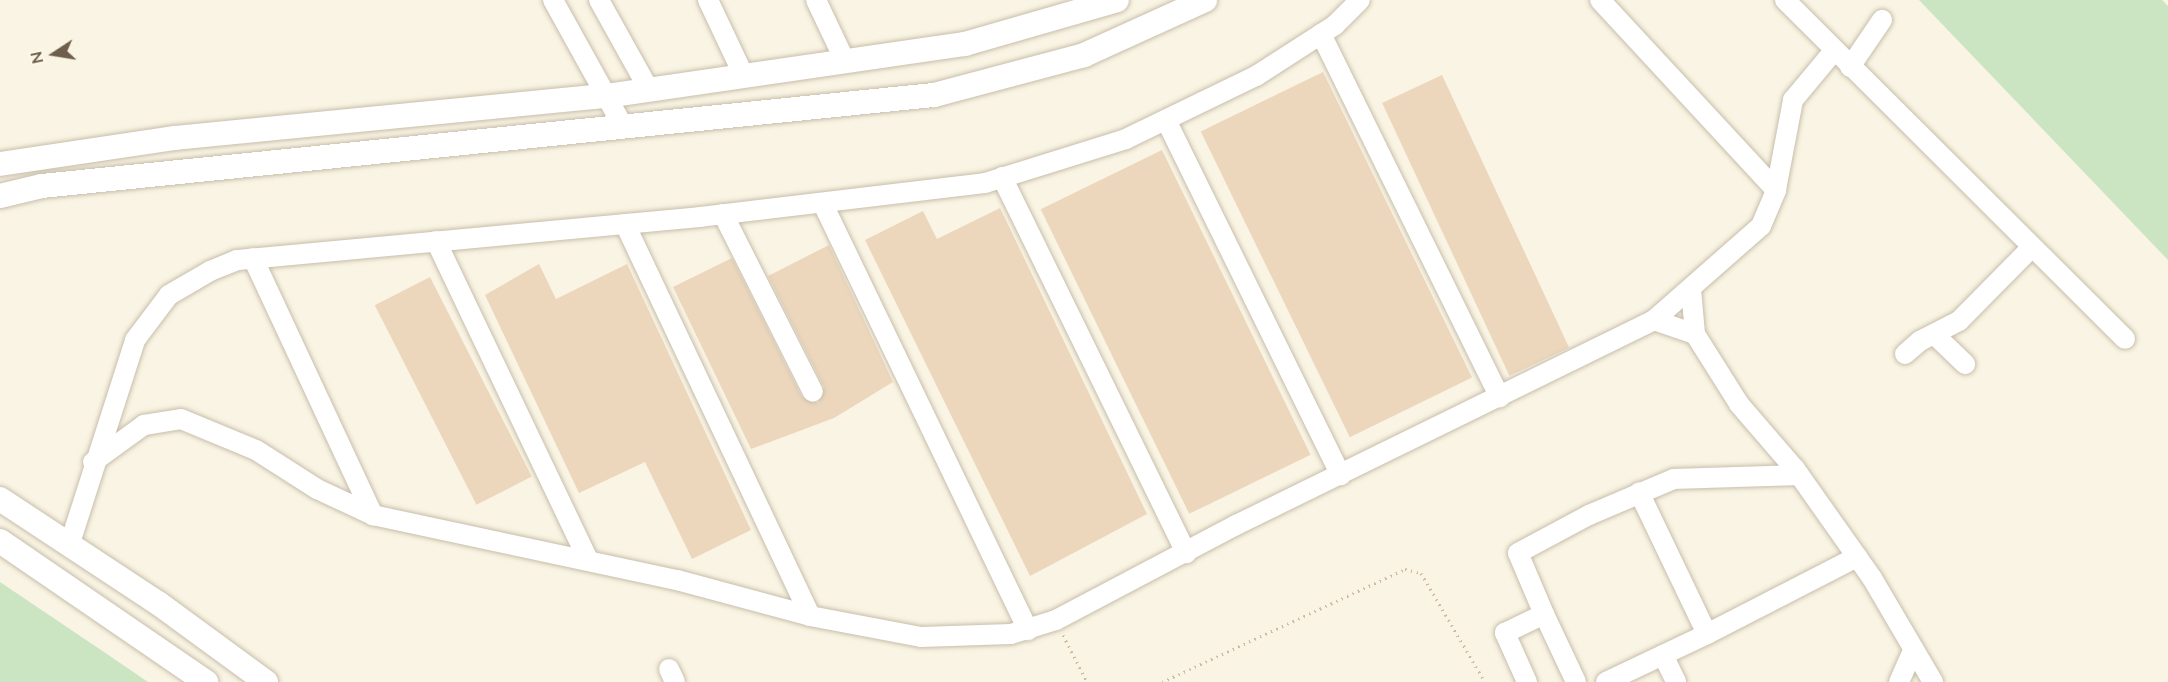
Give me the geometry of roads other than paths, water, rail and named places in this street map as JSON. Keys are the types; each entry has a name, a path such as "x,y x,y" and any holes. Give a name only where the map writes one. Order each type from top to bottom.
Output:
{"street":[{"path":"554,0 624,128"},
{"path":"599,0 650,90"},
{"path":"708,0 744,76"},
{"path":"816,0 844,62"},
{"path":"0,164 175,138 607,96 844,62 965,44 1117,0"},
{"path":"0,196 42,186 934,95 1084,55 1205,0"},
{"path":"70,543 122,370 153,311 190,280 237,260 823,204 1002,177 1126,139 1256,76 1321,34 1360,0"},
{"path":"1599,0 1776,190"},
{"path":"1785,0 1833,51 2125,339"},
{"path":"1850,67 1882,20"},
{"path":"1321,34 1500,397"},
{"path":"93,462 144,425 182,419 256,450 316,489 373,514 588,560 810,616 921,637 969,638 1028,630 1056,620 1341,475 1654,320 1761,226 1776,190 1793,100 1833,51"},
{"path":"1166,120 1341,475"},
{"path":"1002,177 1186,553"},
{"path":"823,204 1028,630"},
{"path":"723,214 813,392"},
{"path":"625,224 810,616"},
{"path":"436,241 588,560"},
{"path":"1905,354 1959,321 2032,247"},
{"path":"253,258 373,514"},
{"path":"1691,289 1695,334 1739,404 1797,472 1857,557 1933,682"},
{"path":"1654,320 1695,334"},
{"path":"1935,335 1965,364"},
{"path":"1576,682 1518,553 1639,492 1674,479 1797,472"},
{"path":"1639,492 1707,634"},
{"path":"0,498 70,543 266,682"},
{"path":"0,541 206,682"},
{"path":"1606,682 1707,634 1857,557"},
{"path":"1527,682 1505,633 1544,614"},
{"path":"1899,682 1914,649"},
{"path":"1663,655 1676,682"}]}
